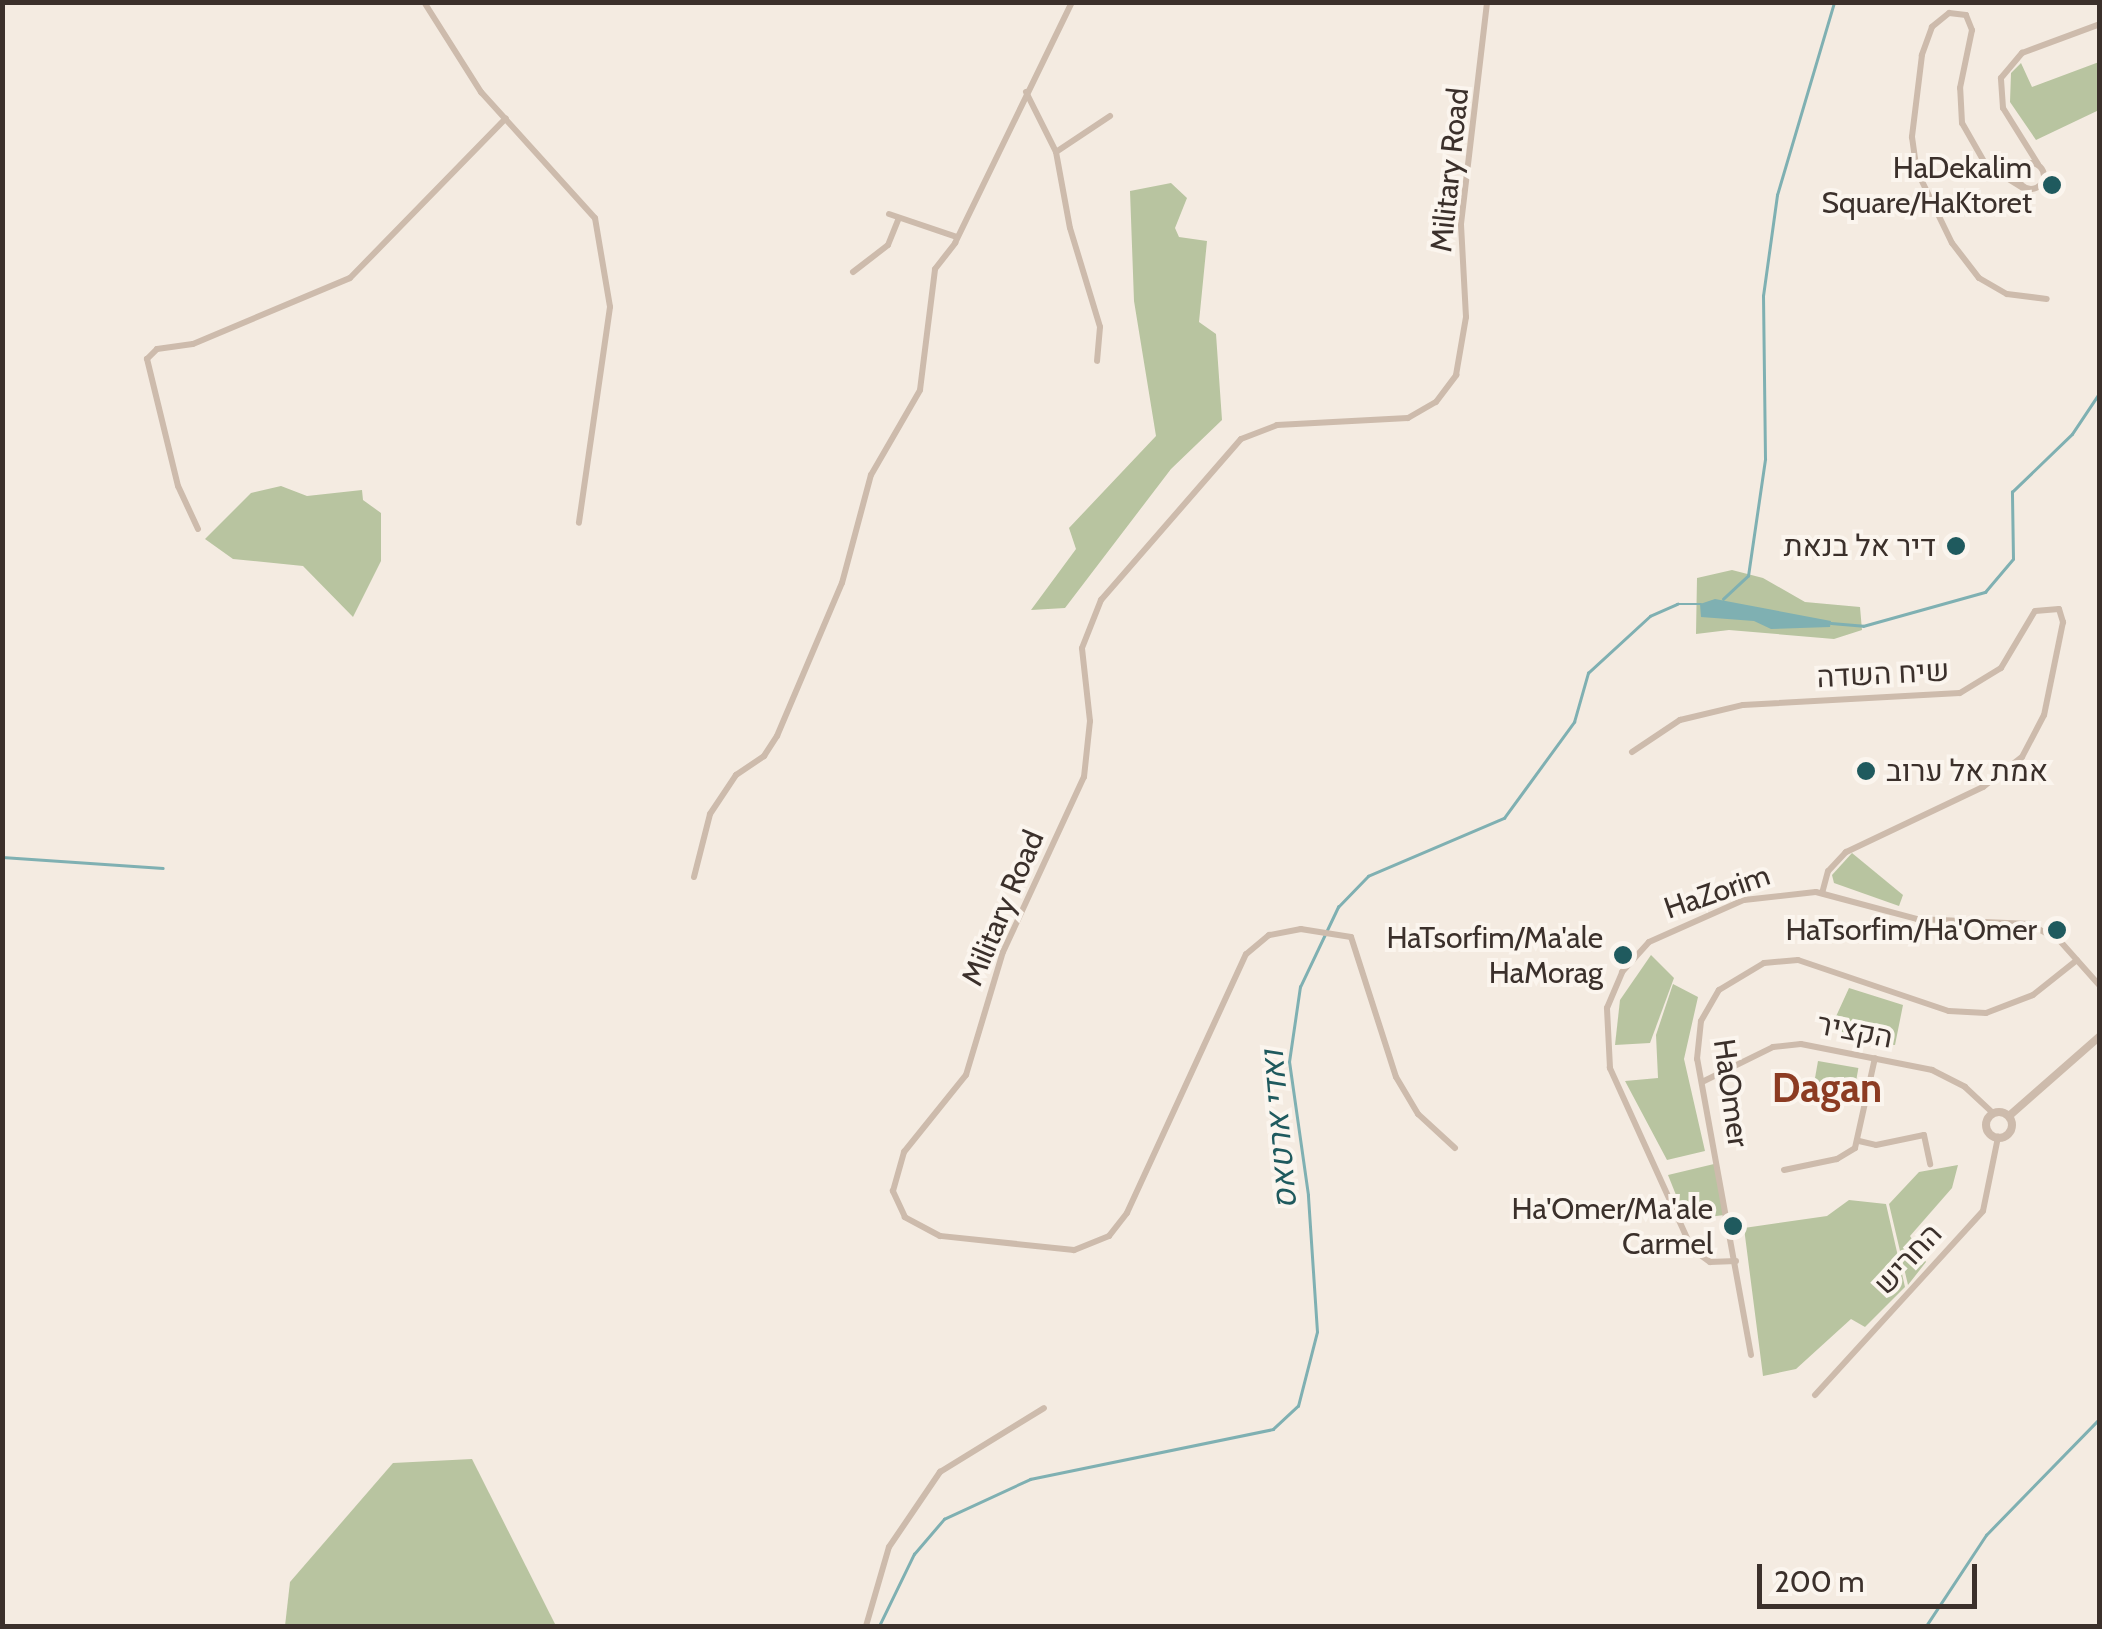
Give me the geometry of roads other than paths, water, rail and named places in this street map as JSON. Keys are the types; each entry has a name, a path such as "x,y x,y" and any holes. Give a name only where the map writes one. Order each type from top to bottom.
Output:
{"street":[{"path":"424,2 434,27 506,118 595,218 610,308 578,523"},
{"path":"694,876 710,814 736,775 764,756 777,736 834,600 871,475 920,390 935,270 958,237 1072,2"},
{"name":"Military Road","path":"1455,1148 1418,1114 1396,1077 1351,937 1301,930 1269,934 1246,954 1126,1213 1108,1236 1074,1250 940,1236 905,1218 893,1191 904,1152 966,1075 1002,952 1084,777 1090,735 1082,648 1101,600 1241,439 1277,426 1408,418 1436,402 1456,375 1466,317 1461,224 1488,2"},
{"path":"1964,14 1971,2"},
{"path":"1964,14 1972,30 1960,115 1986,164 2026,190"},
{"path":"1964,14 1942,16 1924,43 1912,120 1917,171 1952,243 1979,278 2007,294 2047,299"},
{"path":"2026,190 2042,184 2038,164 2000,98 2005,68 2022,53 2100,24"},
{"path":"1026,92 1056,152 1070,228 1100,327 1097,360"},
{"path":"1056,152 1110,116"},
{"path":"198,530 178,486 147,359 157,350 193,344 350,278 506,118"},
{"path":"2016,130 2026,190"},
{"path":"1986,164 2003,172 2038,164"},
{"path":"889,214 958,237"},
{"path":"854,272 888,245 898,220"},
{"name":"שיח השדה","path":"1632,752 1680,720 1738,706 1960,693 2001,668 2037,610 2059,610 2063,622 2044,715 2022,757 1983,787 1846,852 1828,871 1822,892"},
{"name":"HaZorim","path":"1736,1260 1710,1262 1692,1249 1610,1068 1608,1008 1622,972 1666,930 1758,896 1822,892 1922,920 2030,924 2077,960 2100,986"},
{"name":"HaOmer","path":"1751,1354 1702,1082 1697,1040 1708,1005 1732,978 1764,963 1798,960 1974,1014 2022,1002 2077,960"},
{"path":"2009,1116 2010,1132 1998,1138 1986,1127 1992,1114 2009,1116 2100,1036"},
{"name":"הקציר","path":"1702,1082 1785,1044 1875,1058 1949,1077 1992,1114"},
{"path":"1784,1170 1841,1157 1859,1141 1875,1058"},
{"path":"1859,1141 1876,1145 1924,1135 1930,1164"},
{"name":"החריש","path":"1815,1395 1983,1211 1998,1138"},
{"path":"866,1626 870,1595 889,1547 940,1472 1044,1408"}],"water":[{"path":"1715,599 1831,621 1830,627 1771,629 1754,621 1701,617 1700,604"}],"waterway":[{"path":"1723,599 1748,576 1765,459 1763,296 1777,195 1834,2"},
{"name":"ואדי ארטאס","path":"1831,623 1863,626 1985,592 2013,559 2012,492 2072,434 2100,392"},
{"name":"ואדי ארטאס","path":"879,1626 914,1554 944,1519 1030,1479 1273,1429 1298,1406 1317,1332 1308,1195 1289,1062 1300,987 1338,907 1368,876 1504,818 1574,722 1588,673 1650,616 1677,604 1701,604"},
{"path":"2,857 163,868"},
{"path":"1926,1626 1986,1535 2100,1418"}],"place":[{"name":"HaDekalim Square/HaKtoret","path":"2052,185"},
{"name":"דיר אל בנאת","path":"1956,546"},
{"name":"אמת אל ערוב","path":"1866,771"},
{"name":"HaTsorfim/Ha'Omer","path":"2057,930"},
{"name":"HaTsorfim/Ma'ale HaMorag","path":"1623,955"},
{"name":"Ha'Omer/Ma'ale Carmel","path":"1733,1226"}],"district":[{"name":"Dagan","path":"1827,1088"}]}
